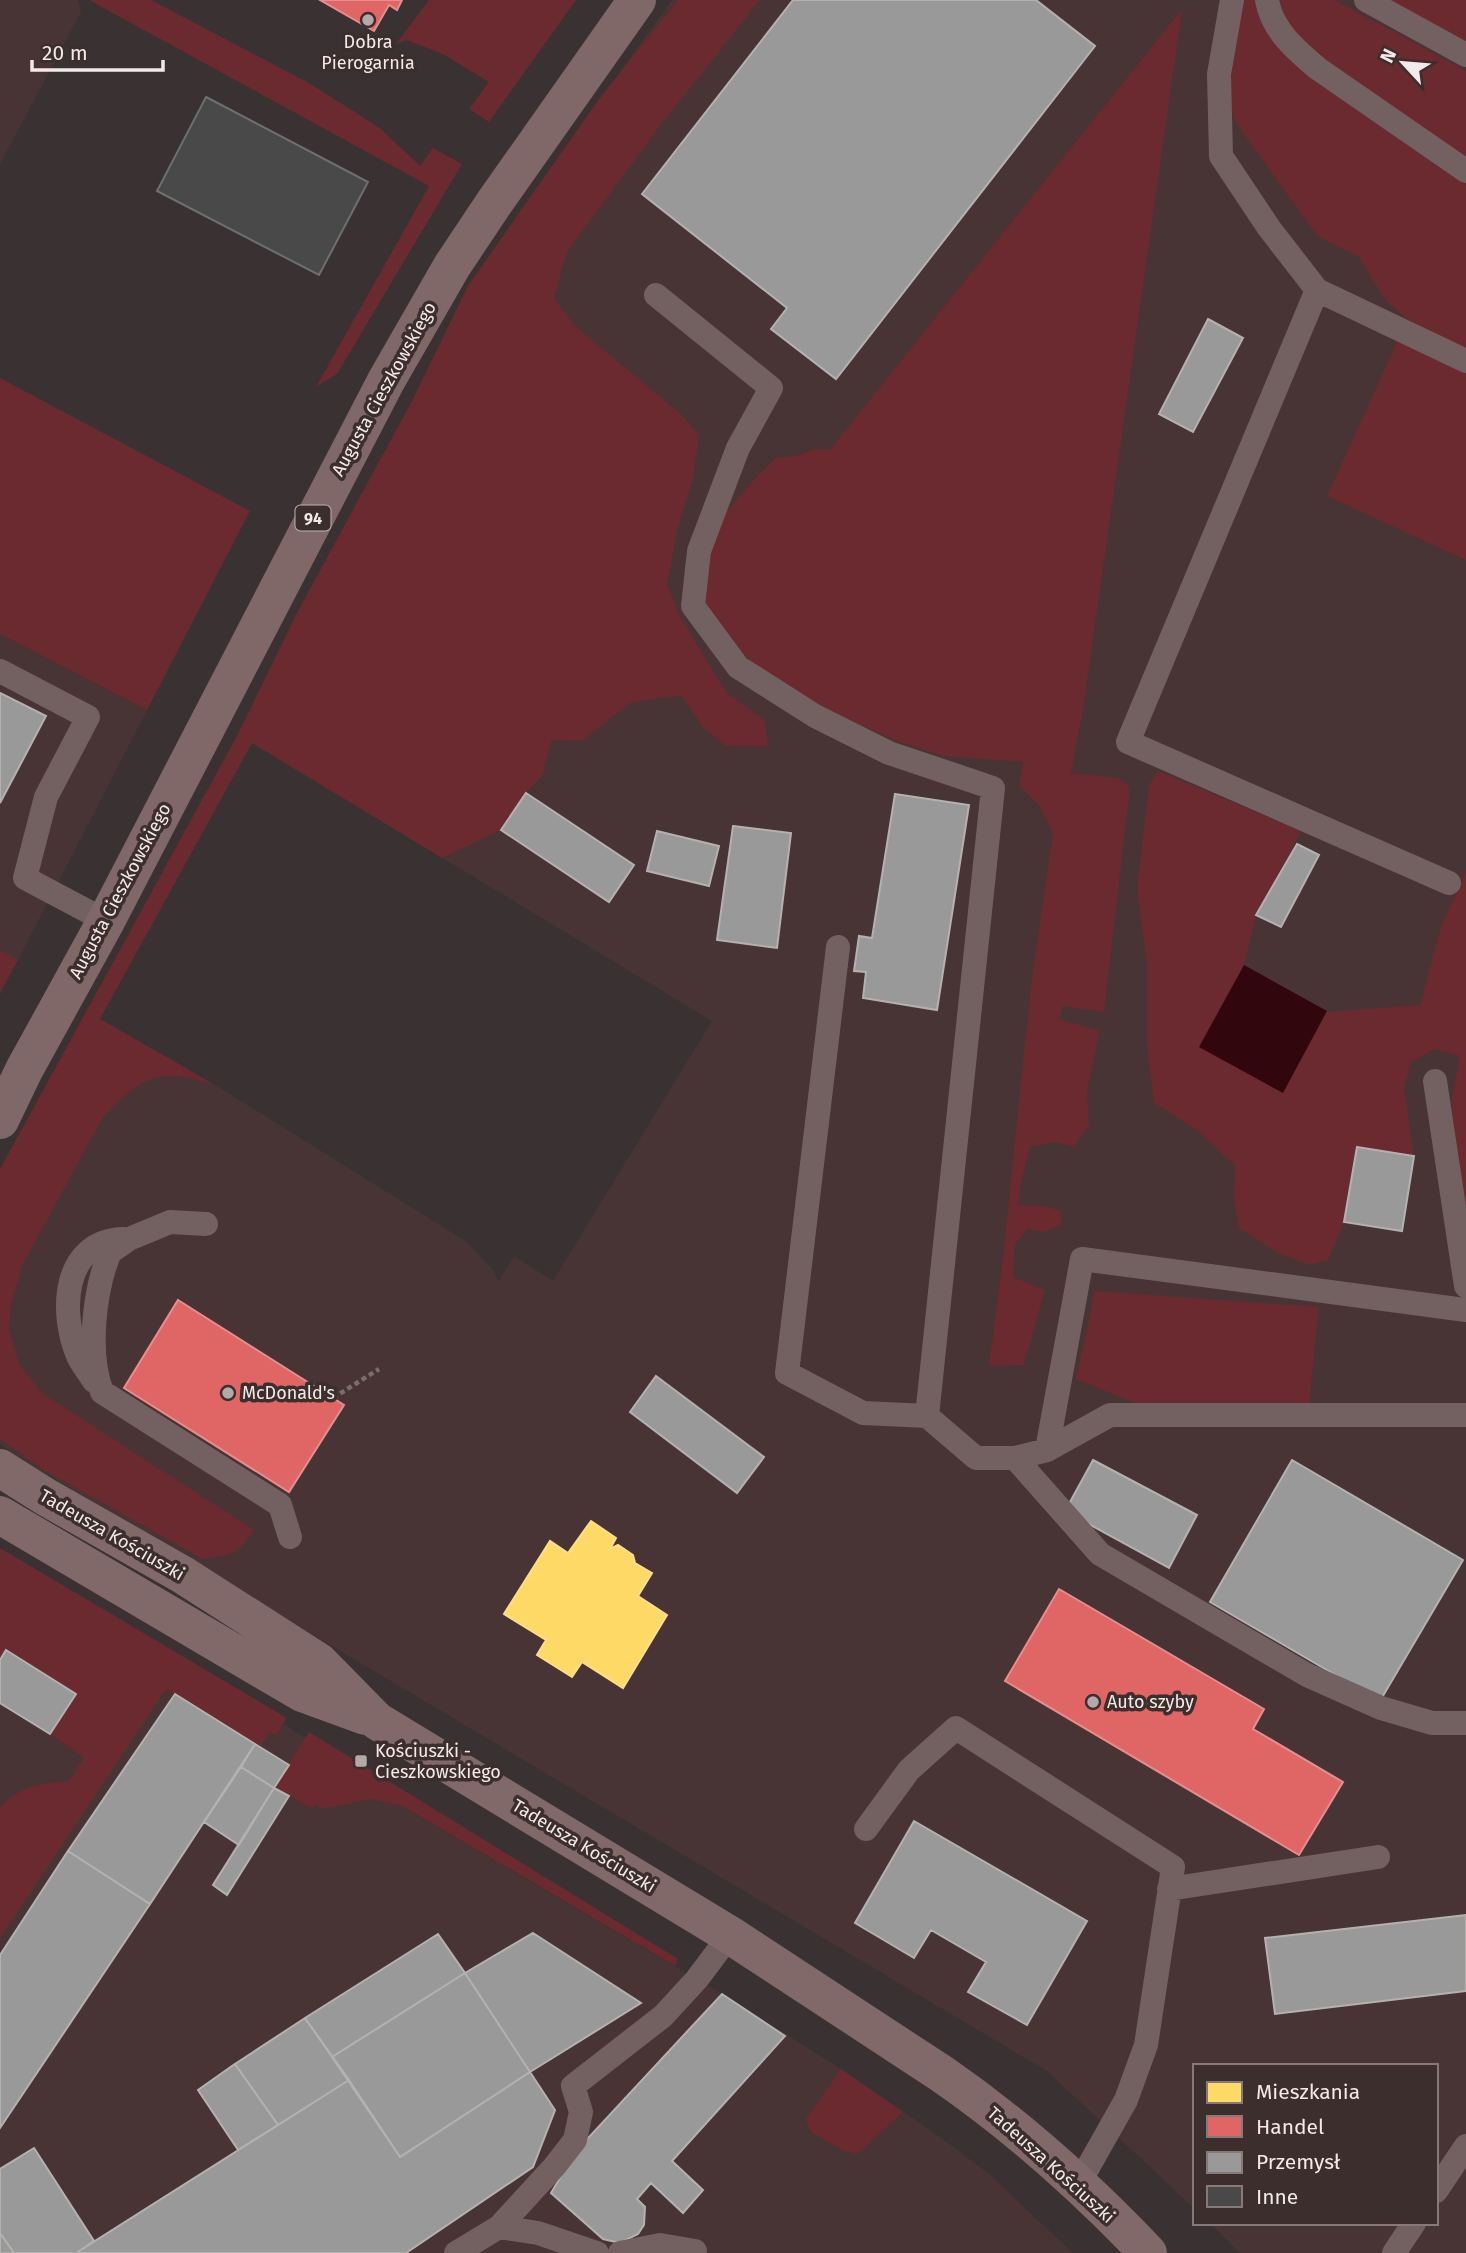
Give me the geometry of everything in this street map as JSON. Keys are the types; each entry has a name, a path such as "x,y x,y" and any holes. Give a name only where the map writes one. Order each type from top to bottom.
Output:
{"main road":[{"name":"Augusta Cieszkowskiego","path":"0,1120 27,1065 106,922 386,381 452,266 636,0"},
{"name":"Augusta Cieszkowskiego","path":"0,1101 27,1065"}],"street":[{"name":"Tadeusza Kościuszki","path":"0,1468 184,1575 319,1662 377,1721 730,1935 973,2096 1078,2185 1143,2251"},
{"path":"0,1515 302,1693 377,1721"}],"lane":[{"path":"1232,0 1219,74 1221,156 1269,228 1317,290 1466,361"},
{"path":"1267,0 1280,32 1317,68 1466,171"},
{"path":"1366,0 1466,55"},
{"path":"1317,290 1128,742 1449,883"},
{"path":"656,295 771,388 738,448 699,551 693,606 738,667 815,716 889,754 993,788 927,1416"},
{"path":"0,671 88,717 46,797 25,878 106,922"},
{"path":"838,947 787,1373 863,1413 927,1416 976,1458 1015,1458 1047,1450 1110,1415 1466,1415"},
{"path":"1435,1081 1466,1286"},
{"path":"206,1224 170,1222 129,1239 110,1252 98,1296 96,1375 102,1392 280,1505 290,1537"},
{"path":"1047,1450 1082,1259 1466,1310"},
{"path":"1015,1458 1100,1553 1111,1560 1307,1675 1381,1708 1432,1723 1466,1723"},
{"path":"866,1829 909,1770 956,1728 1173,1867 1146,2045 1126,2099 1078,2185"},
{"path":"1169,1889 1378,1857"},
{"path":"456,2253 499,2227 575,2140 581,2112 573,2086 663,2016 697,1979 730,1935"},
{"path":"1438,2188 1466,2146"},
{"path":"1394,2253 1413,2225"},
{"path":"499,2227 538,2233 597,2253"},
{"path":"620,2253 660,2245 695,2251"}],"path":[{"path":"333,1398 380,1369"}],"shaded area":[{"path":"0,0 78,0 81,12 0,164"},
{"path":"89,0 151,0 307,82 381,129 420,166 433,148 462,164 337,374 316,387 429,186"},
{"path":"429,0 576,0 489,122 469,109 489,82 443,54 406,40 396,44"},
{"path":"672,0 1466,0 1466,2253 1240,2253 1212,2225 1438,2225 1438,2064 1193,2064 1193,2207 1047,2071 342,1652 0,1444 0,1172 100,1020 212,1083 467,1242 492,1269 499,1281 514,1256 553,1281 712,1021 238,734 297,613 412,401 468,286"},
{"path":"678,0 760,0 659,127 567,252 554,298 575,326 683,416 699,435 693,480 678,527 667,584 680,617 727,693 765,720 768,747 726,746 703,727 681,695 630,703 582,741 552,740 542,776 526,793 501,830 442,858 252,743 100,1019 212,1083 173,1076 153,1079 126,1095 103,1117 22,1266 11,1305 9,1329 19,1364 42,1393 254,1530 243,1545 233,1552 203,1559 44,1470 0,1439 0,1169 238,734 297,613 412,401 468,286 599,99"},
{"path":"1239,0 1260,0 1339,93 1466,185 1466,351 1418,328 1386,301 1358,256 1317,236 1234,120 1229,95"},
{"path":"1280,0 1335,0 1466,71 1466,159 1306,47 1287,27"},
{"path":"1387,0 1466,0 1466,41"},
{"path":"1182,9 1084,703 1071,773 1119,778 1130,787 1104,1012 1063,1006 1059,1019 1100,1031 1087,1090 1089,1125 1074,1147 1055,1142 1030,1147 1018,1205 1060,1210 1062,1225 1044,1232 1028,1229 1015,1244 1013,1277 1045,1290 1024,1365 989,1366 1031,986 1053,833 1039,805 1019,785 1023,762 944,756 898,741 806,699 767,676 743,654 706,609 704,579 709,540 721,518 776,458 800,455 815,449 830,450"},
{"path":"1398,340 1466,373 1466,560 1327,496"},
{"path":"0,378 250,511 147,710 0,634"},
{"path":"0,634 147,710 0,995"},
{"path":"1158,771 1301,831 1271,892 1268,891 1256,915 1244,965 1200,1047 1326,1012 1420,1005 1441,927 1466,872 1466,1215 1451,1103 1460,1056 1436,1049 1411,1062 1404,1089 1414,1156 1357,1148 1344,1222 1328,1260 1310,1265 1278,1253 1239,1228 1234,1200 1235,1165 1194,1128 1154,1103 1147,1045 1147,965 1137,889 1149,785"},
{"path":"0,950 18,960 0,992"},
{"path":"1244,965 1327,1011 1283,1093 1199,1047"},
{"path":"1095,1291 1319,1307 1309,1406 1142,1406 1076,1379"},
{"path":"0,1548 287,1718 276,1736 269,1732 260,1747 166,1689 0,1938 0,1808 23,1790 69,1781 84,1758 50,1734 75,1694 7,1650 0,1660"},
{"path":"0,1605 166,1667 276,1736 283,1724 306,1738 301,1747 722,1994 841,2069 989,2174 1073,2253 0,2253"},
{"path":"309,1732 678,1959 675,1966 402,1806 371,1799 321,1809 316,1804 312,1808 274,1788"},
{"path":"841,2069 903,2112 857,2154 842,2150 810,2131 806,2119"}],"building: Mieszkania":[{"path":"591,1521 616,1538 610,1549 618,1545 633,1555 635,1563 652,1573 638,1596 667,1615 623,1688 582,1662 572,1677 537,1655 546,1640 504,1614 550,1541 568,1553"}],"building: Handel":[{"name":"Dobra Pierogarnia","path":"320,0 402,0 397,10 389,5 374,31"},
{"name":"McDonald's","path":"178,1300 344,1405 289,1492 124,1388"},
{"path":"1059,1589 1264,1709 1253,1729 1343,1782 1299,1855 1005,1681"}],"building: Przemysł":[{"path":"793,0 1036,0 1095,46 836,379 771,329 787,308 642,194"},
{"path":"1208,319 1243,338 1193,432 1159,414"},
{"path":"0,693 46,716 0,803"},
{"path":"526,793 634,865 609,902 501,830"},
{"path":"895,794 969,805 937,1010 863,998 866,972 854,971 859,936 872,938"},
{"path":"733,826 791,833 777,948 717,940"},
{"path":"657,831 719,846 709,886 647,871"},
{"path":"1297,844 1319,855 1281,927 1256,915"},
{"path":"1357,1147 1414,1156 1402,1231 1344,1222"},
{"path":"656,1376 764,1457 737,1493 630,1412"},
{"path":"1093,1460 1197,1515 1169,1568 1065,1511"},
{"path":"1292,1460 1463,1560 1380,1701 1210,1602"},
{"path":"6,1650 76,1694 50,1734 0,1703 0,1660"},
{"path":"175,1694 255,1744 150,1904 68,1851"},
{"path":"255,1744 289,1765 274,1788 241,1767"},
{"path":"241,1767 274,1788 239,1845 204,1822"},
{"path":"274,1788 289,1796 227,1895 213,1885"},
{"path":"914,1821 1087,1921 1027,2025 968,1992 986,1962 931,1930 914,1958 855,1923"},
{"path":"68,1851 150,1904 0,2128 0,1955"},
{"path":"1466,1915 1466,1991 1275,2014 1265,1938"},
{"path":"533,1933 641,2003 530,2072 465,1973"},
{"path":"438,1934 465,1973 332,2057 305,2018"},
{"path":"465,1973 530,2072 400,2157 332,2057"},
{"path":"722,1994 785,2036 672,2161 703,2190 683,2213 651,2183 637,2199 645,2207 644,2225 638,2234 620,2243 603,2239 551,2193 576,2151"},
{"path":"305,2018 349,2080 278,2125 235,2064"},
{"path":"235,2064 278,2125 238,2150 198,2090"},
{"path":"530,2072 555,2110 533,2167 406,2253 76,2253 349,2080 400,2157"},
{"path":"34,2148 94,2241 76,2253 14,2253 0,2233 0,2169"},
{"path":"0,2233 14,2253 0,2253"}],"building: Inne":[{"path":"206,97 368,182 319,275 157,191"}],"place":[{"name":"Dobra Pierogarnia","path":"368,20"},
{"name":"McDonald's","path":"228,1393"},
{"name":"Auto szyby","path":"1093,1702"},
{"name":"Kościuszki - Cieszkowskiego","path":"361,1761"}]}
